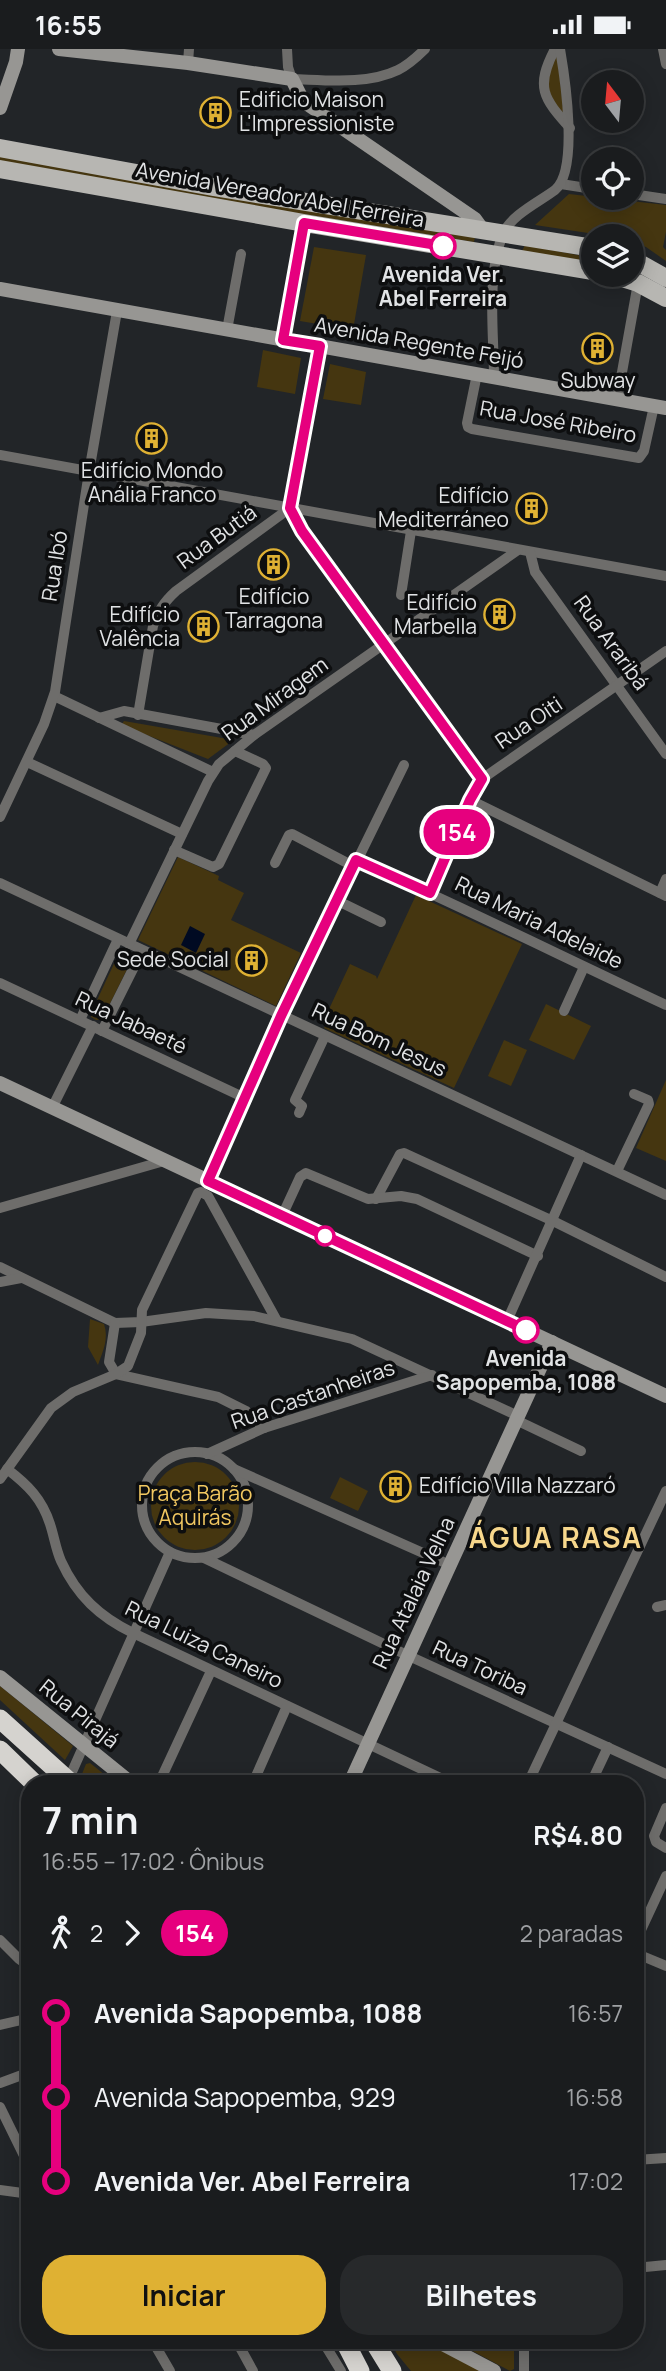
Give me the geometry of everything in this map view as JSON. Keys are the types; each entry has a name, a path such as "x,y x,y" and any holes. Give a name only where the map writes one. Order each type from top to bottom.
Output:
{"highway":[{"path":"0,1719 60,1775"},
{"path":"0,1750 26,1775"},
{"path":"349,2349 360,2371"},
{"path":"379,2349 392,2371"}],"main road":[{"path":"0,108 18,49"},
{"path":"59,49 188,56 292,79 303,101 475,219 483,230"},
{"name":"Avenida Vereador Abel Ferreira","path":"0,148 213,187 581,246"},
{"name":"Avenida Vereador Abel Ferreira","path":"0,169 581,269"},
{"path":"644,266 666,278"},
{"path":"644,286 666,299"},
{"name":"Avenida Regente Feijó","path":"0,289 660,407"},
{"path":"0,1083 666,1397"},
{"name":"Rua Atalaia Velha","path":"354,1775 552,1342"},
{"name":"Rua Pirajá","path":"0,1677 121,1775"},
{"path":"452,2349 494,2371"}],"street":[{"path":"287,49 292,79 369,78 398,70 425,49"},
{"path":"494,378 493,268 503,232 561,184 570,128 558,49"},
{"path":"558,49 545,69 544,89 557,114 570,128"},
{"path":"663,49 666,64"},
{"path":"561,184 581,187"},
{"path":"644,196 666,199"},
{"path":"283,340 304,223"},
{"path":"227,330 241,254"},
{"path":"617,400 637,287"},
{"name":"Rua Ibó","path":"0,817 27,762 54,696 117,311"},
{"name":"Rua Butiá","path":"138,715 153,627 164,603 176,591 290,508 320,346"},
{"name":"Rua José Ribeiro","path":"477,374 468,427 485,432 639,458 660,407"},
{"path":"0,455 666,576"},
{"path":"290,508 302,531 482,779"},
{"path":"401,596 411,531"},
{"name":"Rua Miragem","path":"130,944 213,772 254,735 524,551"},
{"name":"Rua Araribá","path":"524,551 535,572 666,754"},
{"name":"Rua Oiti","path":"430,893 470,800 482,779 666,651"},
{"path":"54,696 213,772"},
{"path":"99,717 124,711 254,735"},
{"path":"174,850 213,867 219,864 267,768 235,751"},
{"path":"27,762 182,834"},
{"path":"208,1181 281,1016 404,765"},
{"path":"470,800 663,894 666,880"},
{"name":"Rua Maria Adelaide","path":"275,863 292,834 430,893 666,1005"},
{"name":"Rua Bom Jesus","path":"0,883 666,1195"},
{"path":"336,900 381,922"},
{"path":"80,1020 118,939"},
{"path":"52,1108 142,951"},
{"path":"564,1011 584,967"},
{"name":"Rua Jabaeté","path":"0,983 245,1098"},
{"path":"299,1114 302,1106 295,1100 325,1036"},
{"path":"617,1171 649,1104 648,1100 634,1094"},
{"path":"376,1199 400,1154 404,1153 553,1221 666,1277"},
{"path":"508,1321 581,1155"},
{"path":"0,1208 164,1161"},
{"path":"282,1216 300,1177 306,1173 358,1195 376,1199 401,1196 417,1199 538,1256"},
{"path":"212,1205 220,1195 229,1191"},
{"path":"0,1479 51,1408 86,1385 116,1374 128,1366 141,1333 142,1310 200,1192 205,1194 212,1205 277,1321"},
{"path":"0,1267 115,1323 206,1313 254,1316 352,1339 432,1375 580,1451"},
{"path":"0,1282 22,1277"},
{"path":"115,1323 109,1362 116,1374 218,1397 246,1411 264,1428"},
{"name":"Rua Castanheiras","path":"207,1454 264,1428 432,1375"},
{"path":"234,1469 243,1482 248,1498 245,1522 233,1543 219,1553 204,1558 186,1558 170,1552 156,1542 146,1528 142,1495 149,1479 160,1465 174,1456 191,1452 221,1459 234,1469 450,1565"},
{"name":"Rua Luiza Caneiro","path":"7,1469 36,1495 45,1510 60,1559 76,1588 98,1613 211,1671 434,1775"},
{"path":"532,1775 666,1491"},
{"path":"72,1775 170,1552"},
{"name":"Rua Toriba","path":"204,1558 666,1774"},
{"path":"163,1775 211,1671"},
{"path":"257,1775 287,1706"},
{"path":"595,1775 608,1747"},
{"path":"666,1808 654,1836 656,1842 666,1848"},
{"path":"644,1924 666,1877"},
{"path":"0,1940 21,1960"},
{"path":"644,1957 666,1966"},
{"path":"0,2025 21,2020"},
{"path":"0,2083 21,2075"},
{"path":"0,2107 21,2150"},
{"path":"644,2159 666,2158"},
{"path":"0,2190 21,2192"},
{"path":"644,2267 666,2265"},
{"path":"157,2349 170,2371"},
{"path":"241,2349 253,2371"},
{"path":"328,2349 341,2371"},
{"path":"524,2349 524,2371"}],"green space":[{"path":"557,51 564,117 553,99 547,79"},
{"path":"0,156 475,237 474,242 235,203 0,162"},
{"path":"569,194 581,195 581,210 644,210 644,203 666,205 663,247 666,250 666,261 644,246 644,224 581,224 581,232 535,225"},
{"path":"525,245 581,256 581,262 522,251"},
{"path":"314,247 366,255 353,330 300,321"},
{"path":"263,350 301,358 295,394 257,387"},
{"path":"330,364 366,372 361,405 323,399"},
{"path":"124,721 228,739 231,742 208,759 124,726"},
{"path":"178,857 219,876 218,880 244,893 231,920 301,953 276,1006 138,940"},
{"path":"416,895 522,944 454,1088 324,1028 326,1024 323,1022 350,964 376,976 377,979"},
{"path":"119,953 133,957 102,1020 96,1020 91,1017 91,1013"},
{"path":"546,1004 591,1026 574,1060 529,1040"},
{"path":"504,1040 527,1050 511,1086 488,1076"},
{"path":"666,1080 666,1161 636,1148"},
{"path":"90,1319 104,1324 105,1329 105,1345 98,1365 88,1347"},
{"name":"Praça Barão Aquirás","path":"195,1462 212,1466 226,1475 235,1489 239,1506 235,1523 226,1537 212,1546 195,1550 178,1546 164,1537 155,1523 151,1506 155,1489 164,1475 178,1466"},
{"path":"340,1477 368,1491 358,1511 330,1498"},
{"path":"0,1686 73,1746 65,1760 0,1700"},
{"path":"90,1763 105,1775 83,1775 86,1764"},
{"path":"394,2349 439,2349 481,2371 411,2371"},
{"path":"469,2349 514,2349 514,2369 510,2371"}],"water":[{"path":"190,926 205,934 196,953 181,945"}],"bus line":[{"name":"154","path":"443,246 304,223 283,340 320,346 290,508 302,531 482,779 470,800 430,893 356,860 281,1016 208,1181 526,1330"}],"place":[{"name":"Edificio Maison L'Impressioniste","path":"216,112"},
{"name":"Avenida Ver. Abel Ferreira","path":"443,246"},
{"name":"Subway","path":"598,349"},
{"name":"Edifício Mondo Anália Franco","path":"152,439"},
{"name":"Edifício Mediterráneo","path":"532,508"},
{"name":"Edifício Tarragona","path":"274,565"},
{"name":"Edifício Marbella","path":"500,615"},
{"name":"Edifício Valência","path":"203,627"},
{"name":"Sede Social","path":"252,960"},
{"name":"Avenida Sapopemba, 1088","path":"526,1330"},
{"name":"Edifício Villa Nazzaró","path":"396,1486"}],"district":[{"name":"ÁGUA RASA","path":"556,1538"}]}
